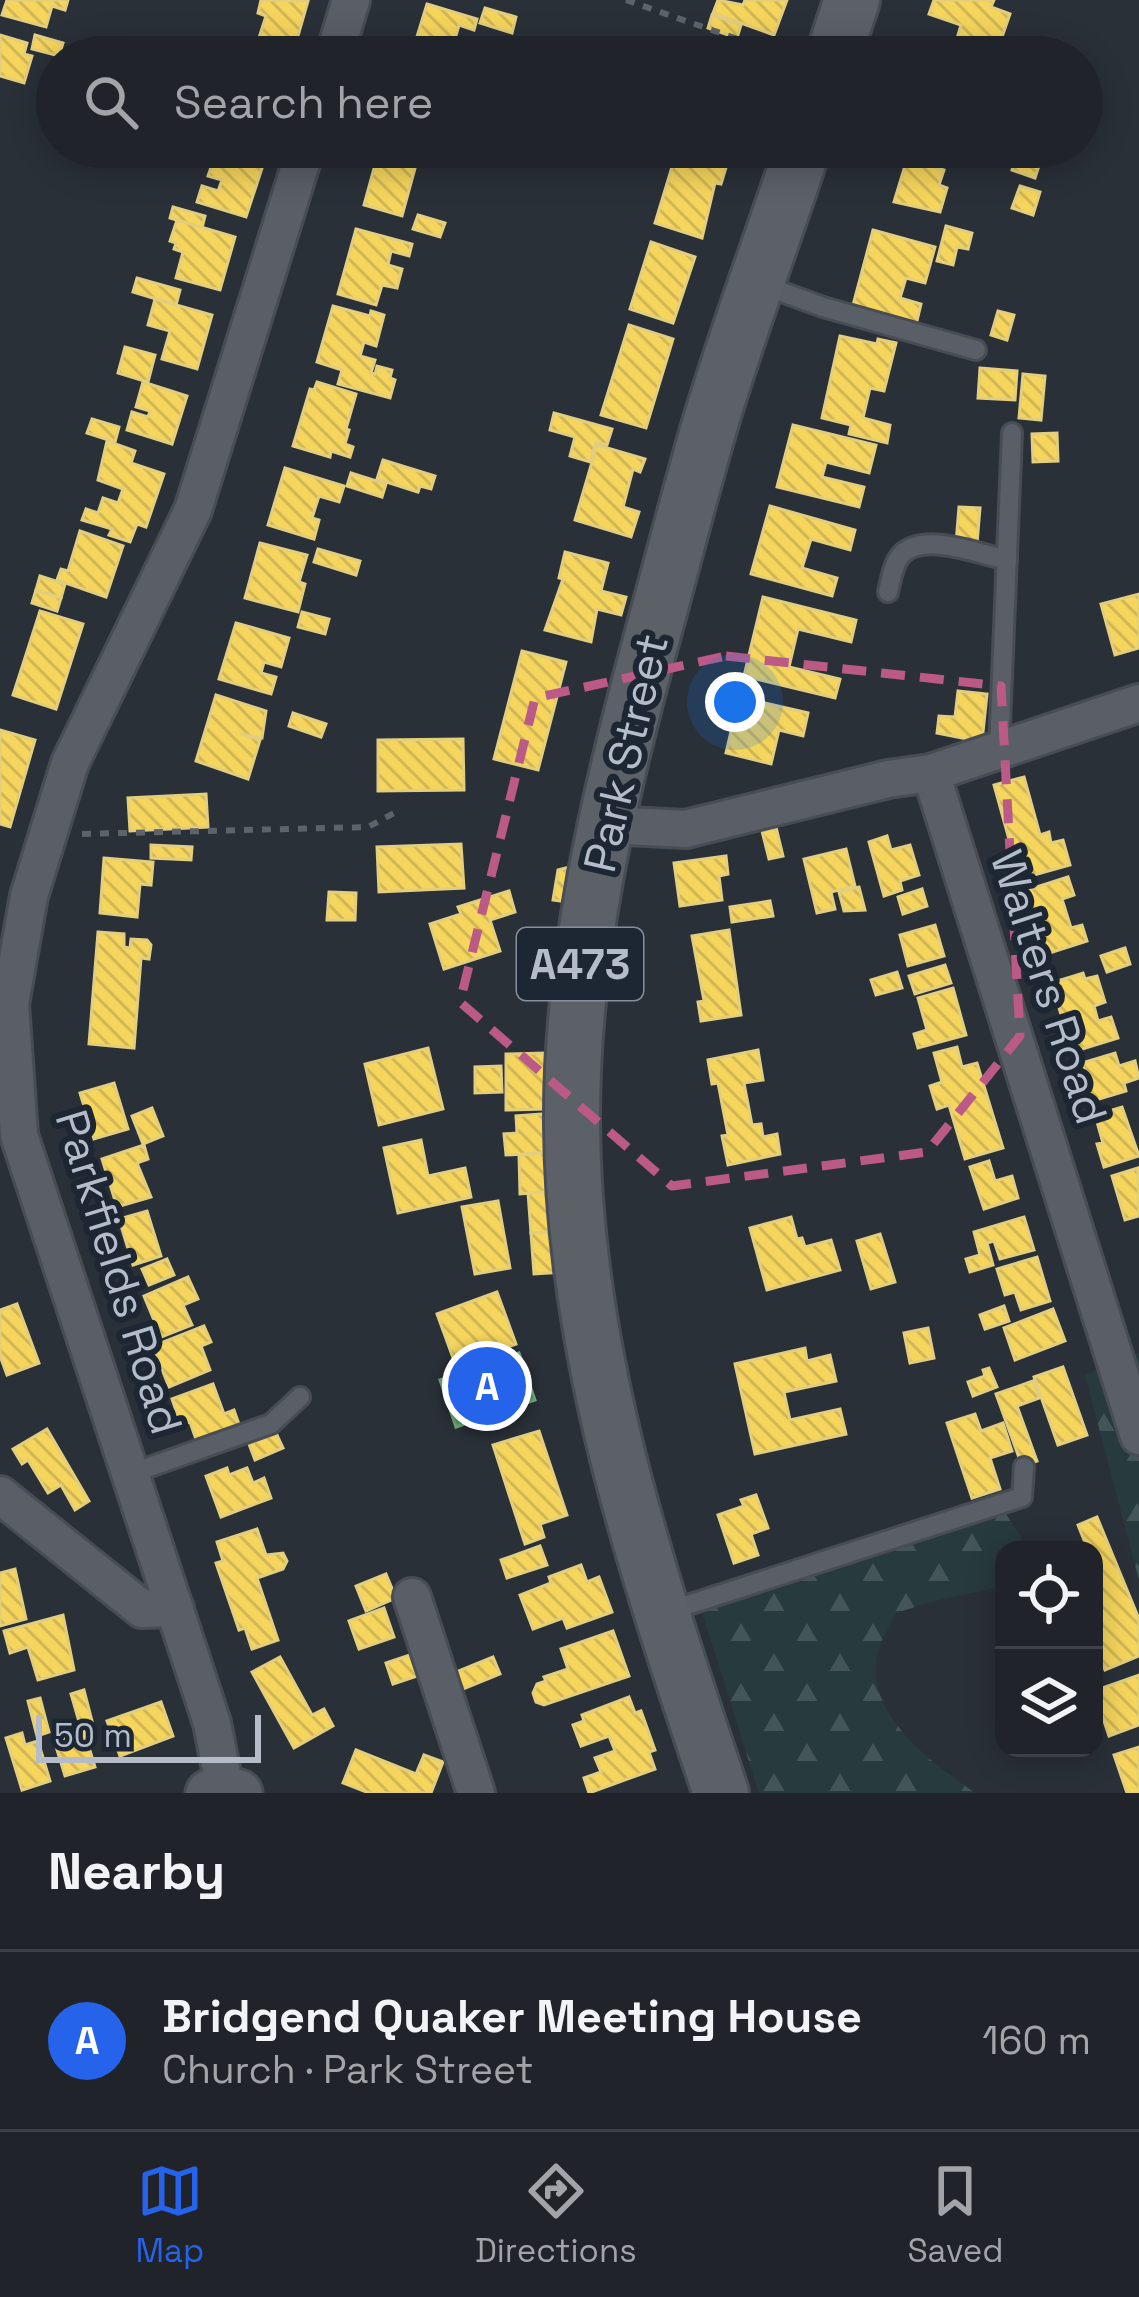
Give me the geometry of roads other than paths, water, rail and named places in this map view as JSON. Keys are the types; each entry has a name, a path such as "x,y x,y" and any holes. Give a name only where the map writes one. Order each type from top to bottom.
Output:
{"main road":[{"path":"840,36 852,0"},
{"name":"Park Street","path":"721,1793 662,1614 602,1393 588,1317 577,1195 572,1126 574,1034 581,956 630,718 710,428 796,168"}],"street":[{"path":"341,36 352,0"},
{"name":"Parkfields Road","path":"225,1792 212,1723 20,1135 10,1004 29,896 70,763 193,510 299,168"},
{"path":"605,825 686,829 888,779 931,773 1139,703"},
{"name":"Walters Road","path":"931,773 1129,1364 1139,1436"},
{"path":"0,1496 142,1609 175,1608"},
{"path":"412,1598 476,1793"}],"lane":[{"path":"758,283 824,308 976,350"},
{"path":"999,748 1012,433"},
{"path":"888,592 897,559 912,547 934,545 1006,560"},
{"path":"130,1474 271,1424 300,1397"},
{"path":"662,1614 1022,1497 1024,1467"}],"place":[{"name":"Bridgend Quaker Meeting House","path":"487,1386"}]}
